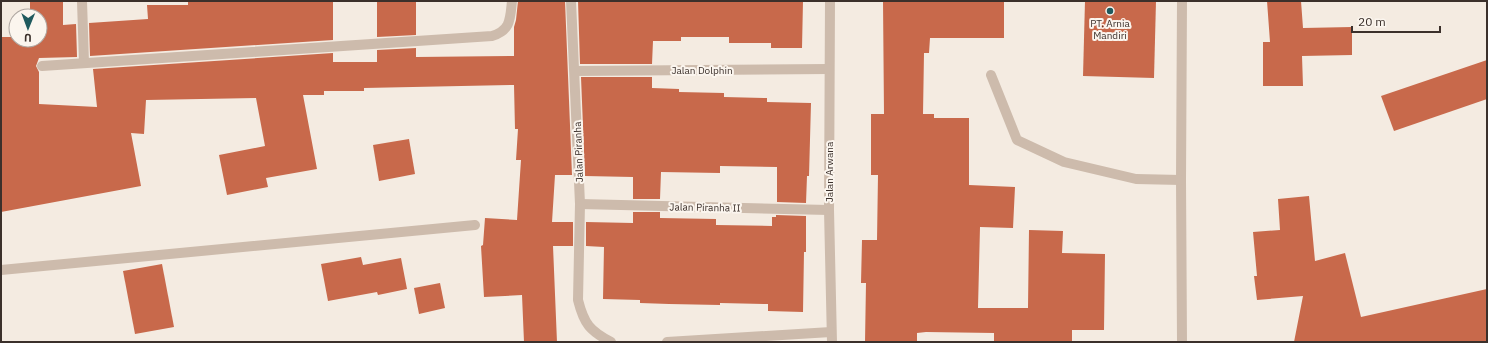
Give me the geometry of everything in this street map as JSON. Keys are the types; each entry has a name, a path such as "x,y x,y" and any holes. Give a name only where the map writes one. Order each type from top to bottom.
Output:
{"street":[{"path":"82,1 84,63"},
{"path":"42,66 492,36 500,33 507,27 510,19 512,1"},
{"name":"Jalan Piranha","path":"572,1 580,204 578,300 582,316 592,329 597,335 611,342"},
{"name":"Jalan Arwana","path":"830,1 829,210 831,337"},
{"path":"1182,1 1182,342"},
{"name":"Jalan Dolphin","path":"575,70 830,69"},
{"path":"991,75 1017,140 1064,162 1136,179 1181,180"},
{"name":"Jalan Piranha II","path":"580,204 829,210"},
{"path":"1,270 474,225"},
{"path":"667,342 831,337"}],"building":[{"path":"30,1 63,1 63,25 76,24 77,57 39,58 36,66 39,72 39,104 97,107 93,69 333,53 333,62 377,62 377,50 416,48 416,57 514,56 514,27 518,1 565,1 572,175 555,175 552,222 573,222 573,246 553,246 557,342 524,342 522,295 484,297 481,246 483,245 485,218 517,220 521,160 516,160 518,129 515,129 514,85 364,88 364,91 324,91 324,95 303,95 317,169 266,178 268,187 227,195 219,155 265,146 256,98 146,100 144,134 131,133 141,186 1,212 1,37 8,37 8,48 48,48 48,8 30,8"},
{"path":"333,1 333,40 90,56 89,23 148,19 147,5 188,5 188,2"},
{"path":"377,1 416,1 416,35 377,37"},
{"path":"578,1 803,1 802,48 771,48 771,43 729,43 729,37 681,37 681,41 653,41 652,64 580,64"},
{"path":"883,1 1004,1 1004,38 930,38 929,53 924,53 923,114 934,114 934,118 969,118 969,185 1015,187 1013,228 980,227 978,308 1028,308 1029,230 1063,231 1062,253 1105,254 1104,330 1072,330 1072,342 994,342 994,333 926,332 917,333 917,342 865,342 866,283 861,283 862,240 877,240 878,175 871,175 871,114 884,114"},
{"path":"1085,1 1156,1 1154,78 1083,76"},
{"path":"1267,1 1301,1 1303,28 1352,27 1352,55 1302,56 1303,86 1263,86 1263,42 1270,42"},
{"path":"1487,60 1487,99 1394,131 1381,96"},
{"path":"581,77 652,77 652,88 679,89 679,92 724,93 724,97 767,98 767,102 811,103 809,176 807,176 806,203 777,202 777,167 720,166 720,173 661,172 660,199 633,199 633,177 585,176"},
{"path":"409,139 415,174 379,181 373,145"},
{"path":"1309,196 1315,261 1345,253 1361,317 1487,289 1487,342 1294,342 1303,296 1257,300 1254,276 1257,276 1253,232 1280,230 1278,199"},
{"path":"633,212 660,212 660,218 716,219 716,225 772,226 772,217 776,217 776,215 806,216 803,312 768,311 768,304 669,304 640,303 640,300 603,299 604,247 586,246 586,222 633,223"},
{"path":"361,257 363,265 401,258 407,289 378,295 377,292 328,301 321,264"},
{"path":"162,264 174,327 135,334 123,271"},
{"path":"440,283 445,308 419,314 414,288"}],"place":[{"name":"PT. Arnia Mandiri","path":"1110,11"}]}
